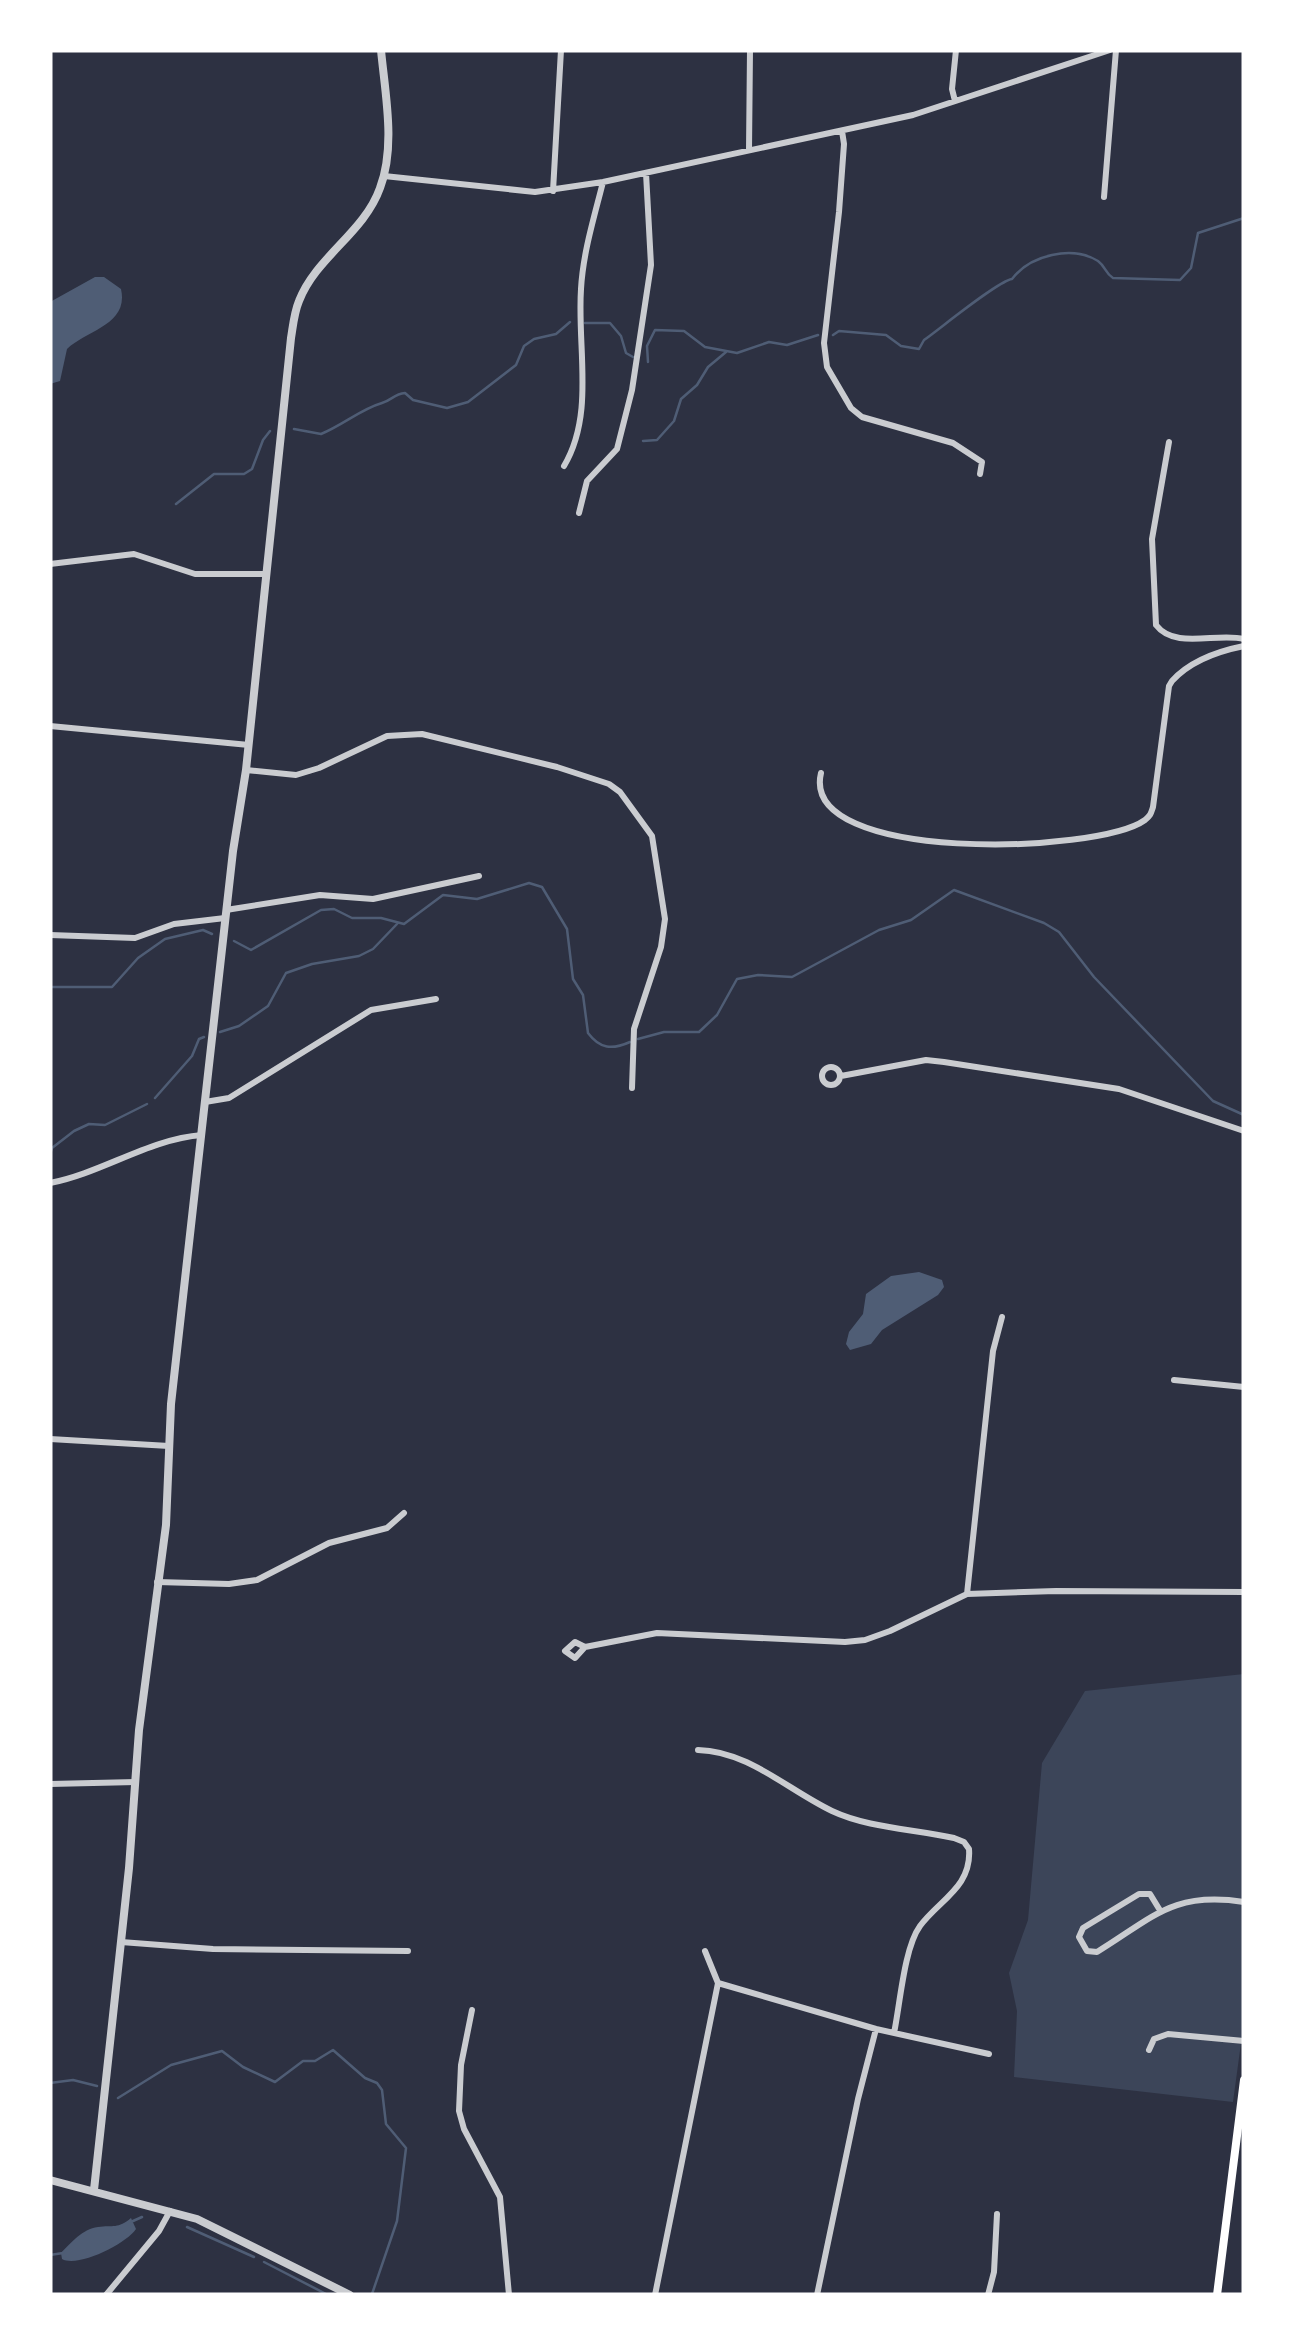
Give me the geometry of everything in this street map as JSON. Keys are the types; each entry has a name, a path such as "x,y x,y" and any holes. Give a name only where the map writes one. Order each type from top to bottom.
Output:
{"main road":[{"path":"1217,2295 1244,2080"}],"street":[{"path":"94,2190 166,1525 171,1404 249,745 286,379 299,302 318,272 371,208 384,176 387,135 381,50"},
{"path":"554,191 561,50"},
{"path":"749,150 750,50"},
{"path":"955,100 952,89 956,50"},
{"path":"384,176 554,191 913,115 1113,50 1104,197"},
{"path":"842,131 842,178 824,342 826,368 856,414 962,447 982,462 980,474"},
{"path":"579,513 587,481 617,450 632,390 651,265 646,173"},
{"path":"564,466 574,451 581,417 581,284 603,182"},
{"path":"1169,442 1152,538 1156,625 1166,635 1180,639 1224,636 1244,643"},
{"path":"50,564 134,554 195,574 266,574"},
{"path":"821,772 823,796 844,819 855,825 925,840 966,844 1038,842 1131,825 1145,820 1153,807 1168,686 1178,674 1204,659 1244,643"},
{"path":"50,726 249,745"},
{"path":"246,770 296,775 320,768 387,736 422,734 615,788 646,826 655,847 665,920 661,947 640,1004 632,1088"},
{"path":"50,935 135,938 174,924 320,895 373,900 479,876"},
{"path":"205,1102 229,1098 371,1010 436,999"},
{"path":"840,1076 926,1060 944,1062 1118,1089 1244,1131"},
{"path":"50,1183 75,1178 181,1136 202,1135"},
{"path":"967,1594 993,1351 1002,1318"},
{"path":"1174,1380 1244,1387"},
{"path":"50,1439 171,1446"},
{"path":"158,1582 230,1584 256,1580 329,1543 387,1528 404,1513"},
{"path":"586,1647 656,1633 865,1640 967,1594 1244,1592"},
{"path":"698,1750 714,1750 733,1757 834,1812 964,1842 969,1850 964,1880 918,1928 894,2033"},
{"path":"50,1784 136,1782"},
{"path":"1161,1912 1150,1894 1139,1894 1083,1928 1079,1938 1087,1950 1097,1952 1178,1902 1206,1897 1244,1902"},
{"path":"122,1942 213,1949 408,1951"},
{"path":"655,2295 718,1983 705,1951"},
{"path":"718,1983 876,2029 989,2054"},
{"path":"472,2010 461,2064 459,2110 464,2129 500,2197 509,2295"},
{"path":"817,2295 876,2029"},
{"path":"1150,2050 1154,2039 1168,2034 1244,2041"},
{"path":"50,2180 170,2210 232,2235 350,2295"},
{"path":"106,2295 159,2231 170,2210"},
{"path":"988,2295 994,2272 997,2214"}],"shaded area":[{"path":"95,277 104,277 121,289 119,311 105,325 67,349 60,381 50,384 50,302"},
{"path":"919,1272 942,1280 944,1287 938,1295 882,1330 871,1344 850,1350 846,1344 849,1332 863,1314 866,1294 891,1276"},
{"path":"1244,1674 1244,2021 1233,2102 1014,2077 1017,2011 1009,1973 1028,1920 1042,1763 1085,1691"},
{"path":"131,2218 136,2229 112,2247 79,2260 62,2259 61,2253 87,2230 119,2225"}],"waterway":[{"path":"833,335 839,331 886,335 901,346 919,349 924,340 1029,264 1064,253 1098,261 1113,278 1180,280 1191,268 1198,233 1244,218"},
{"path":"294,429 321,434 405,393 413,400 447,408 468,402 516,365 524,346 534,339 556,334 570,322"},
{"path":"585,323 610,323 621,336 626,353 633,357"},
{"path":"648,362 647,346 655,330 684,331 705,347 737,353 769,342 787,345 818,335"},
{"path":"643,441 657,440 674,421 681,399 726,352"},
{"path":"176,504 214,474 244,474 252,469 270,431"},
{"path":"234,941 251,950 321,910 334,909 352,918 381,918 404,924 443,895 477,899 529,883 542,887 567,929 573,979 583,995 588,1033 607,1046 630,1042"},
{"path":"638,1039 664,1032 699,1032 717,1015 737,979 758,975 792,977 879,930 911,920 954,890 1059,932 1094,977 1213,1101 1244,1115"},
{"path":"220,1032 239,1026 268,1006 286,973 359,956 373,949 397,924"},
{"path":"50,987 112,987 138,958 165,939 203,930 212,934"},
{"path":"155,1098 204,1037"},
{"path":"50,1154 74,1131 89,1124 105,1125 147,1104"},
{"path":"118,2098 171,2065 222,2051 243,2067 275,2082 303,2061 315,2061 333,2050 365,2078 377,2083 382,2090 386,2124 406,2148 397,2221 372,2294"},
{"path":"50,2083 73,2080 97,2086"},
{"path":"133,2221 142,2217"},
{"path":"187,2227 254,2257"},
{"path":"50,2255 63,2253"},
{"path":"264,2262 328,2295"}]}
